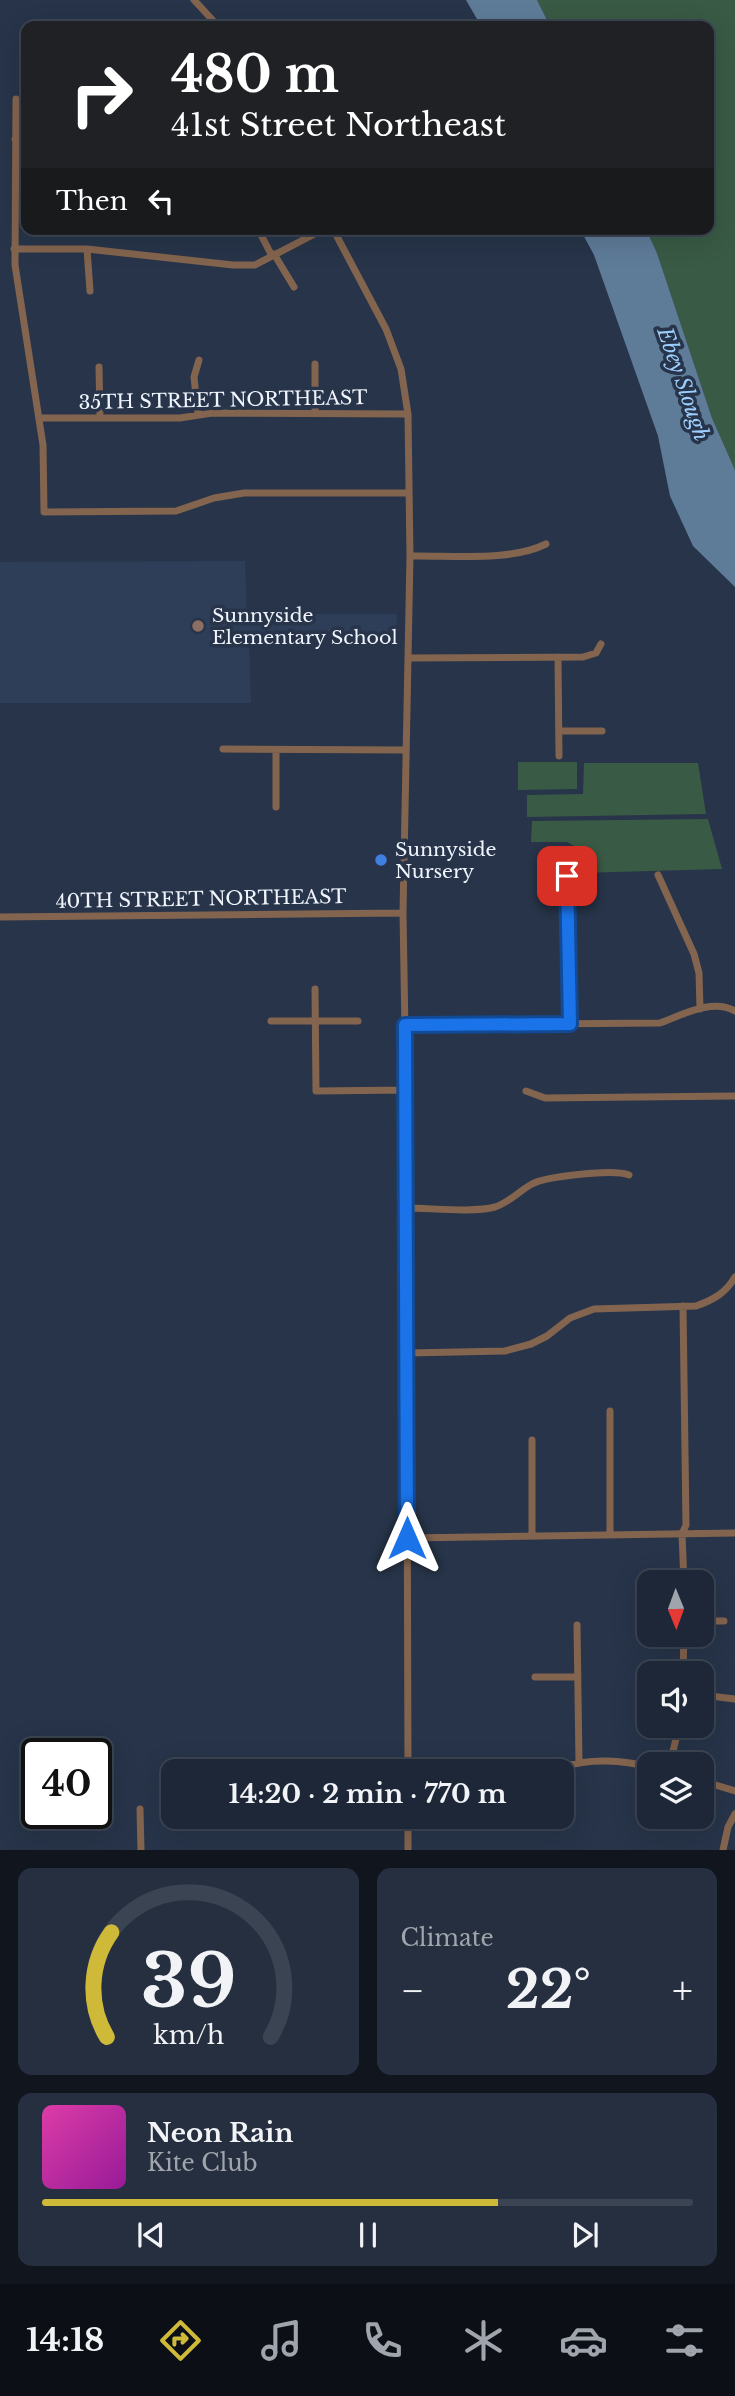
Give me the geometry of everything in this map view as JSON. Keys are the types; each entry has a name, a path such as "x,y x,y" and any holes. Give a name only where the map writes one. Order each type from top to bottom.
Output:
{"street":[{"path":"194,0 213,21"},
{"path":"16,99 16,281 40,418 44,512 176,511 214,498 244,493 408,493"},
{"path":"15,139 21,139"},
{"path":"261,235 294,287"},
{"path":"14,249 87,249 254,265 312,235"},
{"path":"336,235 386,329 401,369 408,414 410,556 403,913 407,1090 408,1759"},
{"path":"87,249 90,291"},
{"path":"198,415 194,377 199,360"},
{"path":"315,364 315,413"},
{"path":"99,366 100,417"},
{"name":"35TH STREET NORTHEAST","path":"40,418 180,418 212,413 408,414"},
{"path":"410,556 514,555 531,552 546,544"},
{"path":"408,658 583,657 596,653 601,644"},
{"path":"558,657 559,756"},
{"path":"559,731 602,731"},
{"path":"223,749 406,750"},
{"path":"276,750 276,807"},
{"path":"658,875 694,954 699,973 700,1009"},
{"path":"567,876 570,1024"},
{"name":"40TH STREET NORTHEAST","path":"0,918 403,913"},
{"path":"315,989 316,1091 407,1090"},
{"path":"405,1025 660,1023 700,1009 727,1007 734,1010"},
{"path":"271,1021 358,1021"},
{"path":"526,1091 545,1098 735,1096"},
{"path":"407,1209 485,1209 510,1200 534,1182 597,1173 622,1172 629,1175"},
{"path":"408,1353 505,1352 531,1345 570,1318 594,1309 683,1306 707,1302 723,1293 735,1277"},
{"path":"683,1306 686,1525 682,1534 684,1570"},
{"path":"610,1411 610,1535"},
{"path":"532,1440 532,1536"},
{"path":"407,1538 735,1533"},
{"path":"714,1621 724,1621"},
{"path":"577,1625 579,1762"},
{"path":"536,1678 578,1676"},
{"path":"714,1696 735,1699"},
{"path":"574,1764 637,1763"},
{"path":"714,1784 735,1791"},
{"path":"140,1809 141,1850"},
{"path":"723,1850 728,1828 735,1814"},
{"path":"408,1829 408,1850"}],"shaded area":[{"name":"Sunnyside Elementary School","path":"245,561 247,614 397,614 396,637 249,639 251,703 0,703 0,562"}],"green space":[{"path":"537,0 735,0 735,470 712,418 649,235 714,235 714,21 548,21"},
{"path":"518,762 577,762 577,789 518,790"},
{"path":"584,763 698,763 706,814 527,817 527,795 583,794"},
{"path":"708,819 722,869 580,873 578,848 567,842 531,842 532,821"}],"water":[{"path":"466,0 537,0 548,21 478,21"},
{"name":"Ebey Slough","path":"583,235 649,235 657,253 712,418 735,470 735,587 693,546 670,496 658,436 594,255"}],"place":[{"name":"Sunnyside Elementary School","path":"198,626"},
{"name":"Sunnyside Nursery","path":"381,860"}],"route":[{"path":"407,1538 405,1025 570,1024 567,876"}]}
